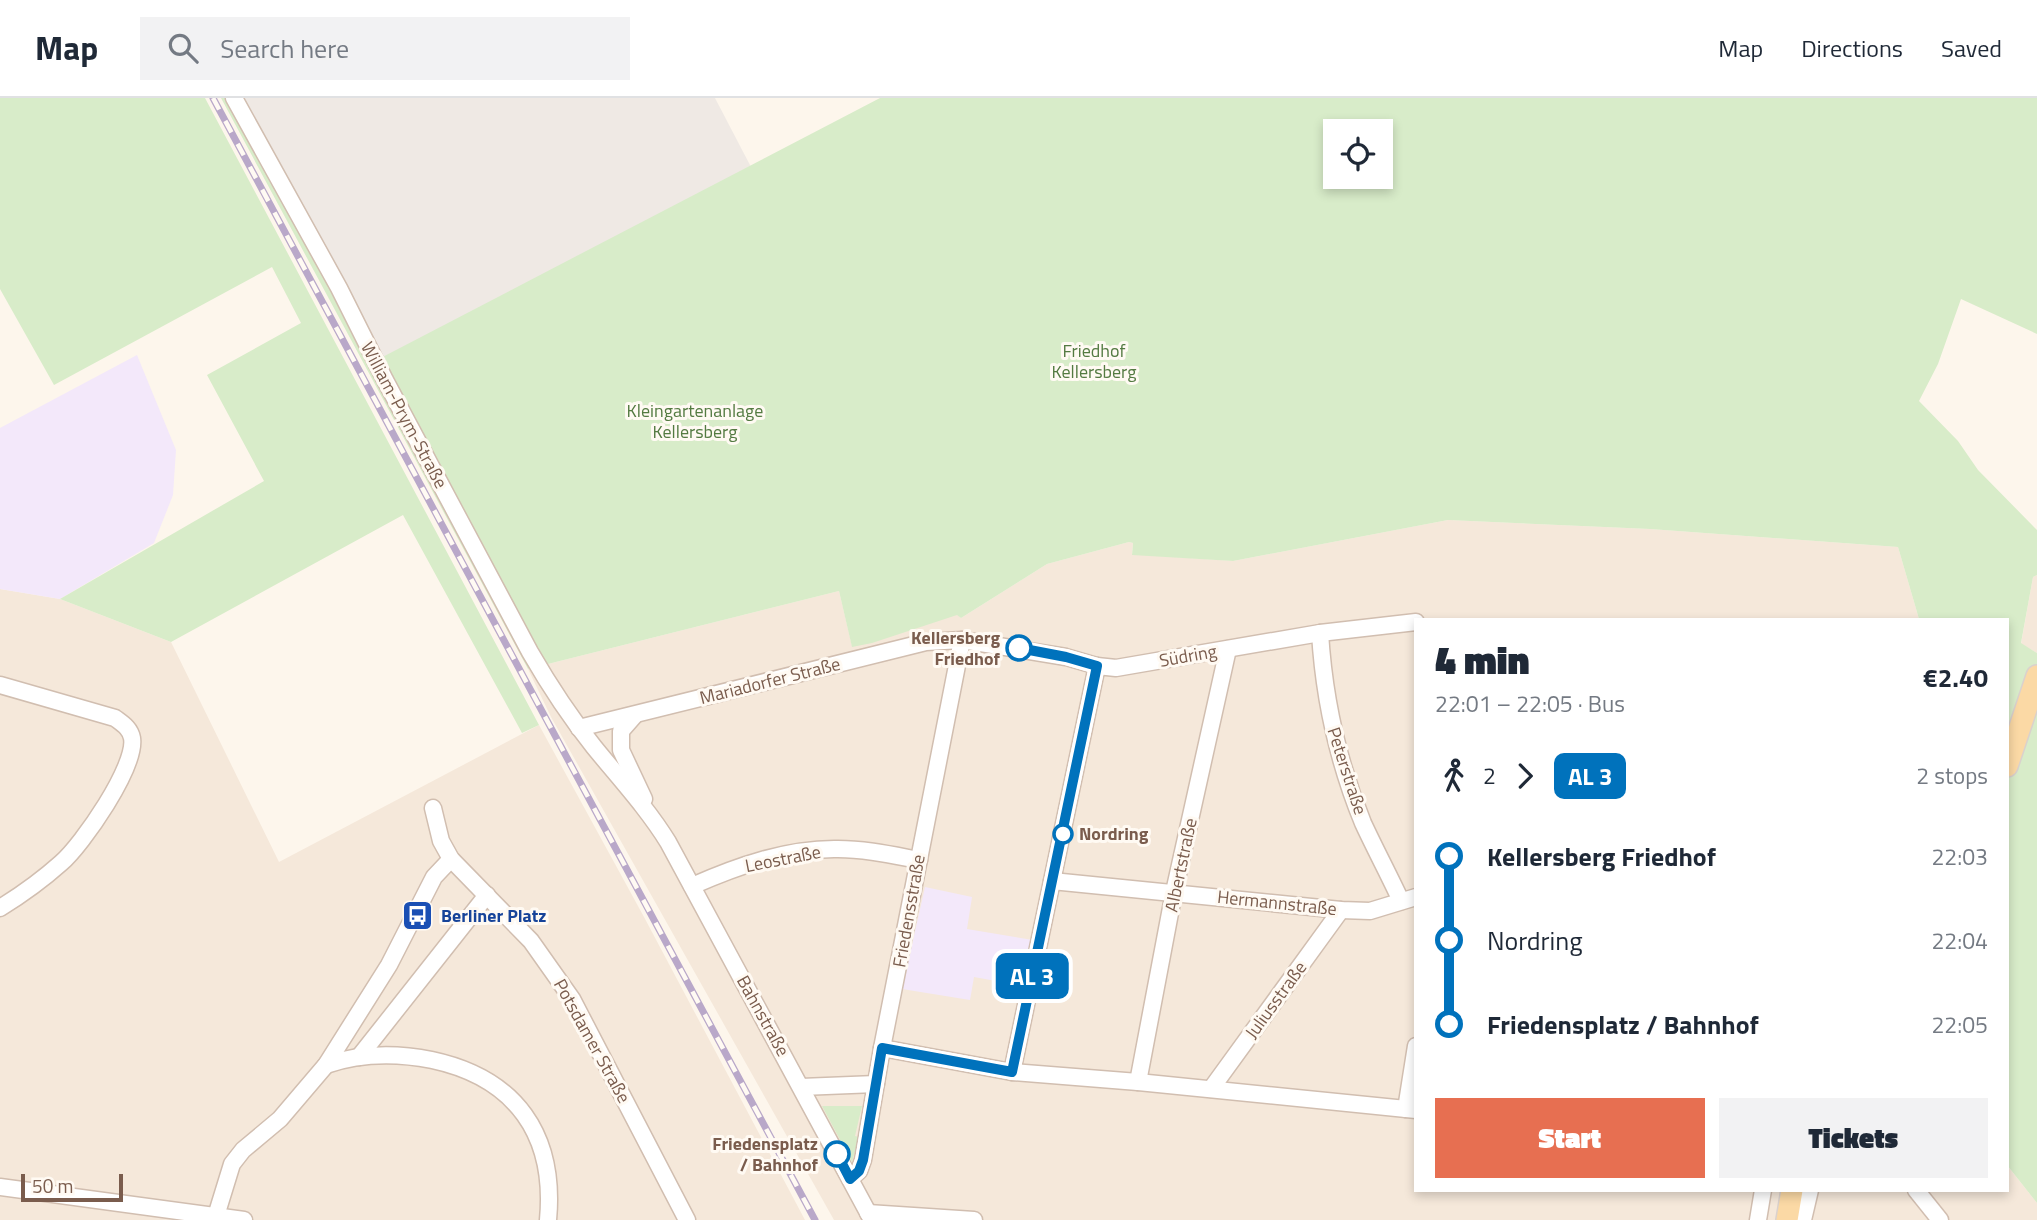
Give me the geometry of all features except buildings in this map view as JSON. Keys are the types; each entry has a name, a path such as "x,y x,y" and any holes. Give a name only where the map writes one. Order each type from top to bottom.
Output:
{"main road":[{"path":"2009,760 2037,676"},
{"path":"1787,1220 1792,1192"}],"street":[{"name":"William-Prym-Straße","path":"234,98 339,288 530,652 555,696 579,728"},
{"name":"Südring","path":"962,640 1115,668 1321,633 1414,622"},
{"name":"Peterstraße","path":"1321,633 1323,674 1329,712 1348,782 1364,824 1409,899"},
{"name":"Mariadorfer Straße","path":"579,728 926,642 962,640"},
{"name":"Friedensstraße","path":"850,1179 859,1171 863,1160 882,1048 962,640"},
{"name":"Albertstraße","path":"1138,1082 1174,892 1228,649"},
{"path":"1012,1072 1097,666"},
{"path":"0,685 116,718 129,729 132,741 129,759 91,829 63,862 0,908"},
{"name":"Bahnstraße","path":"635,715 621,731 621,750 651,814 802,1087 870,1217"},
{"name":"Bahnstraße","path":"579,728 651,814"},
{"name":"Potsdamer Straße","path":"433,808 441,841 451,859 531,941 572,999 687,1220"},
{"name":"Leostraße","path":"692,886 742,866 797,852 838,849 877,852 919,860"},
{"path":"216,1216 232,1164 243,1150 280,1119 326,1065 389,965 434,877 451,859"},
{"name":"Hermannstraße","path":"1052,881 1341,910 1370,911 1409,899"},
{"path":"359,1057 487,895"},
{"name":"Juliusstraße","path":"1211,1089 1341,910"},
{"path":"882,1048 1012,1072 1411,1110 1414,1072"},
{"path":"326,1065 380,1054 402,1056 440,1062 471,1072 506,1093 534,1130 543,1150 549,1177 548,1220"},
{"path":"802,1087 876,1084"},
{"path":"0,1187 244,1220"},
{"path":"1758,1220 1763,1192"},
{"path":"1803,1220 1810,1192"},
{"path":"1918,1192 1940,1220"},
{"path":"870,1217 974,1220"}],"shaded area":[{"path":"231,98 715,98 751,167 371,364"},
{"path":"137,355 176,450 173,495 154,543 60,599 0,589 0,428"},
{"path":"1448,520 1650,529 1898,547 1919,618 1414,618 1414,1192 2009,1192 2009,1168 2037,1203 2037,1220 834,1220 551,717 528,669 839,591 852,646 957,614 961,618 1047,564 1129,542 1133,543 1132,554 1233,561"},
{"path":"2037,575 2037,653 2021,644 2033,577"},
{"path":"0,589 60,599 171,642 279,862 539,725 805,1220 0,1220"},
{"path":"925,887 972,897 967,929 1033,940 1023,986 974,977 970,1000 902,989"}],"green space":[{"path":"0,98 205,98 539,725 522,733 403,515 171,642 60,599 264,481 207,375 301,323 272,267 54,385 0,289"},
{"path":"221,98 231,98 371,363 880,98 2037,98 2037,334 1961,299 1938,364 1919,401 1958,441 1978,470 2037,530 2037,575 2033,577 2021,643 2037,653 2037,1203 2009,1168 2009,618 1919,618 1898,547 1650,529 1448,520 1233,561 1132,555 1133,543 1129,542 1047,564 961,618 957,615 852,647 839,591 528,669"},
{"path":"822,1106 862,1106 855,1136 859,1137 852,1162"}],"railway":[{"path":"213,98 815,1220"}],"bus line":[{"path":"837,1154 850,1179 859,1171 863,1160 882,1048 1012,1072 1097,666 1019,648"}],"place":[{"name":"Kellersberg Friedhof","path":"1019,648"},
{"name":"Nordring","path":"1063,834"},
{"name":"Berliner Platz","path":"418,916"},
{"name":"Friedensplatz / Bahnhof","path":"837,1154"}],"park label":[{"name":"Friedhof Kellersberg","path":"1094,361"},
{"name":"Kleingartenanlage Kellersberg","path":"695,421"}]}
